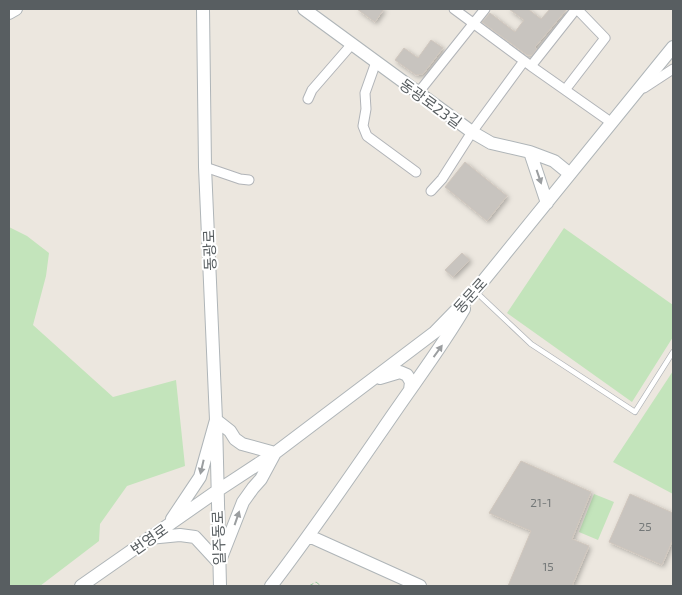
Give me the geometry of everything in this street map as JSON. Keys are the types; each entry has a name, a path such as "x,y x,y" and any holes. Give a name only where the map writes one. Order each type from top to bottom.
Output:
{"main road":[{"path":"9,13 16,9"},
{"name":"동광로","path":"204,9 205,166 216,420 217,491"},
{"name":"동광로23길","path":"304,9 472,132 491,143 530,152 554,161 570,174"},
{"name":"동문로","path":"217,491 275,453 435,332 475,291 673,47"},
{"path":"530,152 547,203"},
{"path":"272,586 310,536 444,343 475,291"},
{"path":"369,382 400,372 407,375 411,382 410,390"},
{"path":"149,538 190,536 200,542 219,563 244,502 261,480 275,453 234,440 230,431 216,420 200,477 168,525"},
{"name":"번영로","path":"81,586 217,491"},
{"name":"일주동로","path":"217,491 220,586"},
{"path":"310,536 420,586"}],"street":[{"path":"454,9 527,64 612,123"},
{"path":"418,93 485,9"},
{"path":"431,191 442,179 472,132 527,64 577,9 606,38 565,90"},
{"path":"308,99 312,90 352,44"},
{"path":"376,62 365,93 366,109 363,126 367,136 416,172"},
{"path":"637,92 673,69"},
{"path":"205,166 240,179 249,180"}],"lane":[{"path":"475,291 531,344 635,412 673,352"}],"path":[{"path":"309,586 316,582 321,586"}],"green space":[{"path":"9,227 27,236 49,253 46,276 33,325 113,397 176,380 185,466 127,486 100,524 99,541 40,586 9,586"},
{"path":"564,228 673,305 673,337 632,402 507,313"},
{"path":"673,371 673,494 613,462"},
{"path":"594,494 614,502 598,540 579,532"}],"building":[{"path":"357,9 384,9 375,22"},
{"path":"509,9 528,9 541,19 550,9 567,9 535,47 537,49 532,55 527,55 482,22 490,13 515,32 524,20"},
{"path":"431,40 443,48 423,74 416,75 395,60 404,48 418,58"},
{"path":"465,162 507,196 487,221 445,187"},
{"path":"462,253 470,260 453,277 445,270"},
{"path":"521,461 591,492 572,539 589,546 572,586 508,586 531,531 489,513"},
{"path":"630,494 673,513 673,539 662,565 609,542"}]}
